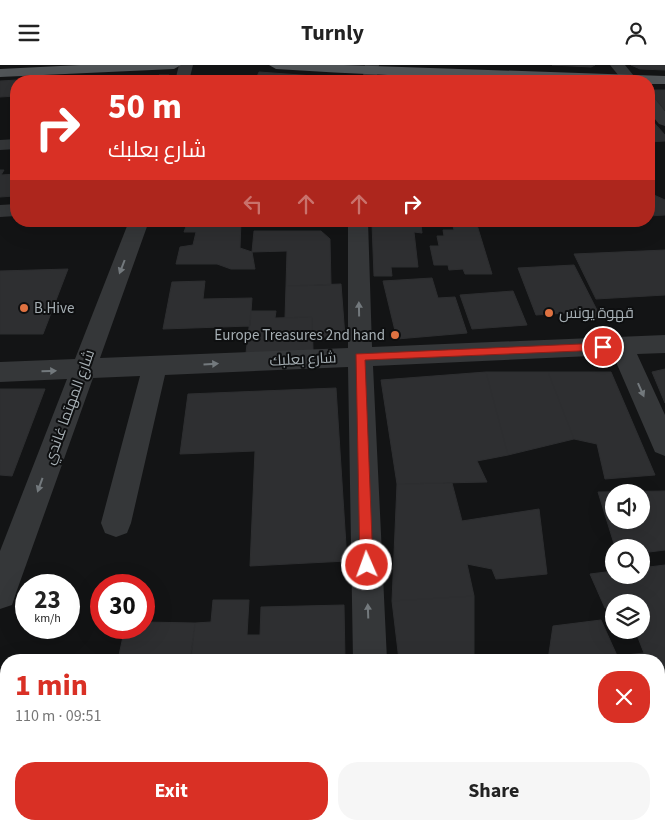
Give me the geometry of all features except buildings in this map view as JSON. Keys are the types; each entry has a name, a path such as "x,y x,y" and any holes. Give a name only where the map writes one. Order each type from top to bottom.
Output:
{"main road":[{"path":"0,73 174,65"},
{"path":"276,65 370,72 457,75"}],"street":[{"path":"617,65 625,75"},
{"path":"655,109 665,121"},
{"name":"شارع المهتما غاندي","path":"0,593 137,227"},
{"path":"358,227 360,357 370,654"},
{"name":"شارع بعلبك","path":"0,372 665,344"},
{"path":"621,346 665,444"},
{"path":"116,523 155,366"}],"place":[{"name":"B.Hive","path":"24,308"},
{"name":"قهوة يونس","path":"549,313"},
{"name":"Europe Treasures 2nd hand","path":"395,335"}],"route":[{"path":"367,565 360,357 603,347"}]}
